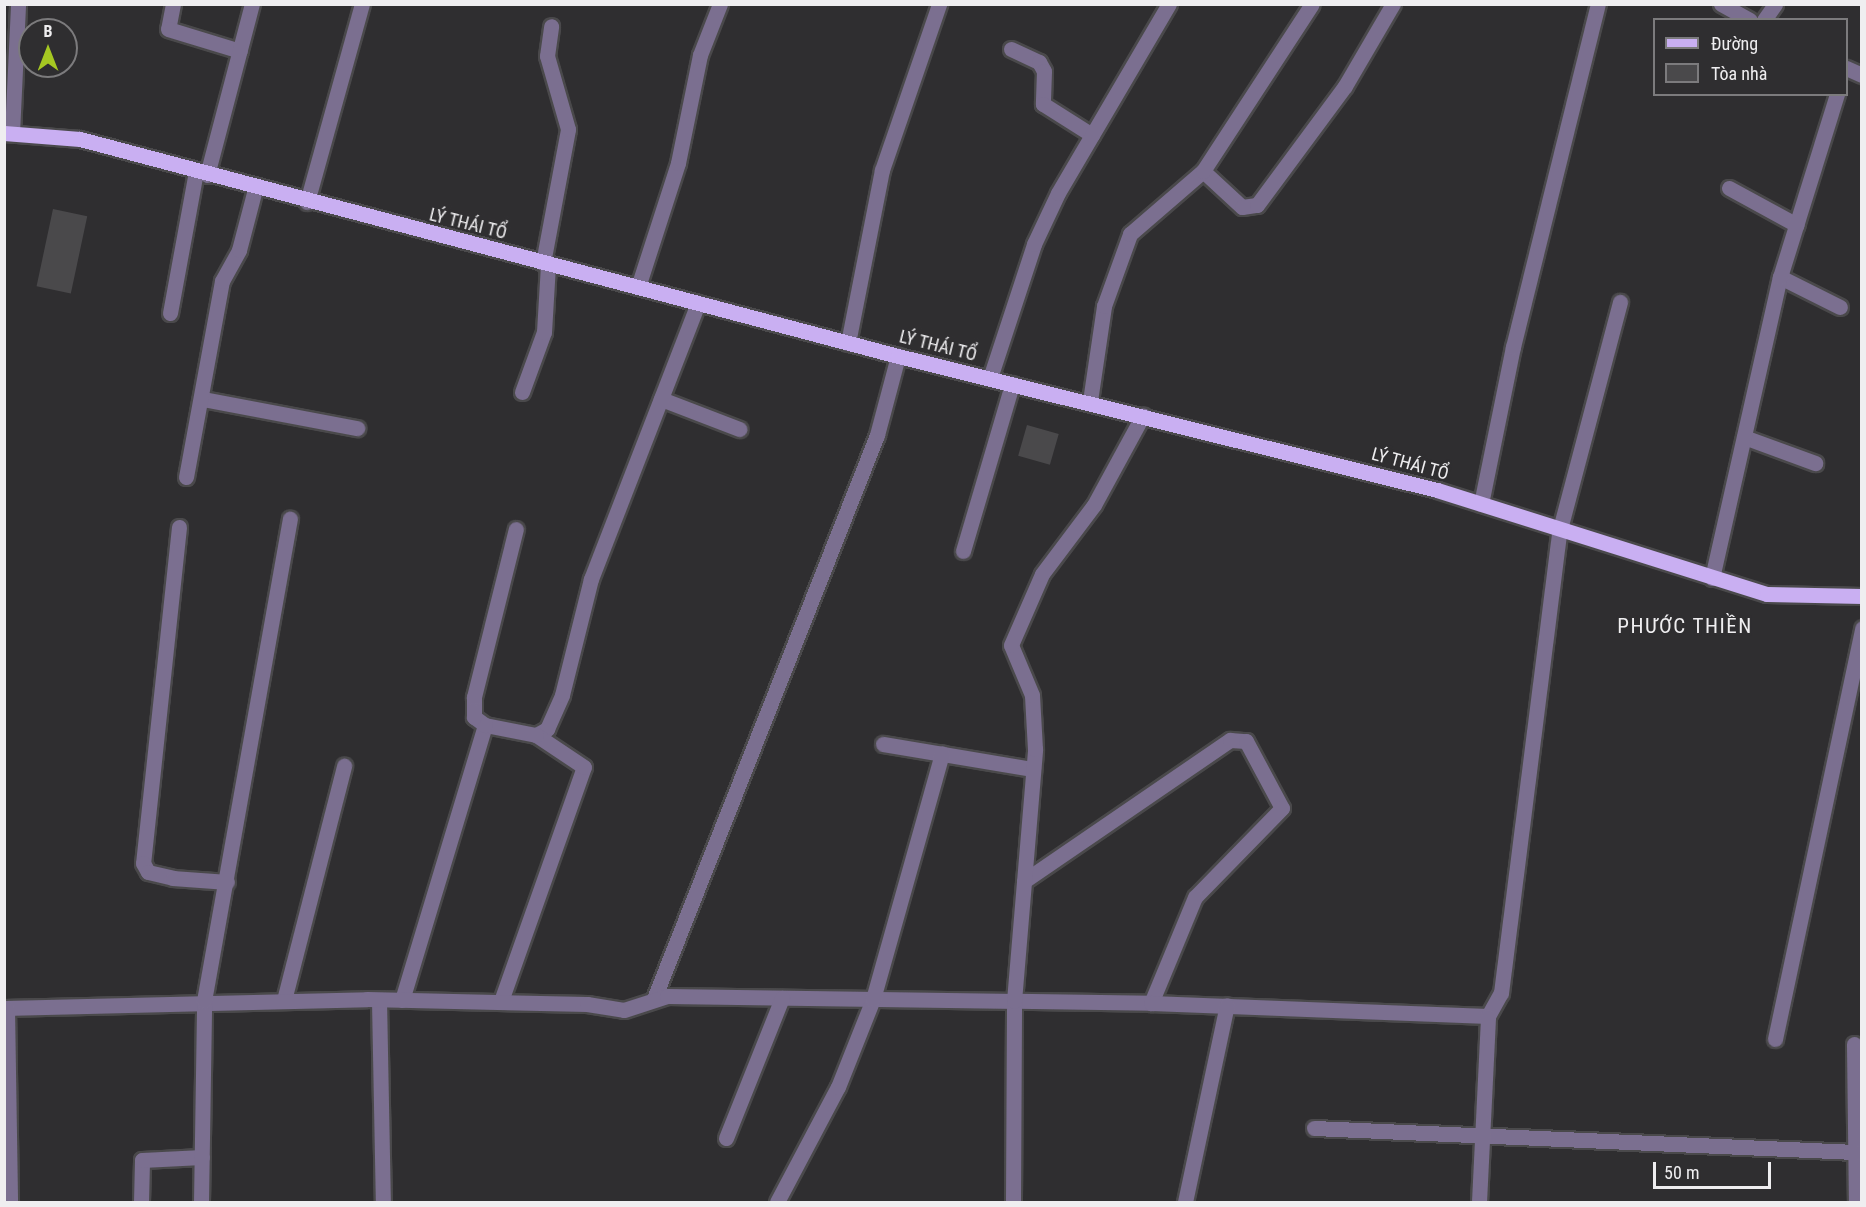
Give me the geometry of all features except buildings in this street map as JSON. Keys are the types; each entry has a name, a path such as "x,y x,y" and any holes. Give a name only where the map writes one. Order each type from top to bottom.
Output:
{"main road":[{"name":"LÝ THÁI TỔ","path":"8,133 80,139 255,189 638,287 898,357 1090,401 1481,504 1767,594 1862,596"}],"street":[{"path":"8,133 18,4"},
{"path":"173,4 168,29 240,51"},
{"path":"170,313 202,174 252,4"},
{"path":"307,202 363,4"},
{"path":"638,287 678,163 700,55 720,4"},
{"path":"848,343 882,170 939,4"},
{"path":"990,378 1034,244 1092,135 1169,4"},
{"path":"1090,401 1104,306 1130,234 1203,171 1312,4"},
{"path":"1203,171 1242,207 1257,205 1345,86 1394,4"},
{"path":"1481,504 1513,347 1598,4"},
{"path":"1721,4 1746,18"},
{"path":"1765,18 1775,4"},
{"path":"522,392 544,332 546,264 568,129 547,56 551,26"},
{"path":"1011,49 1039,62 1044,70 1043,104 1092,135"},
{"path":"1848,69 1862,75"},
{"path":"1712,578 1780,277 1836,96"},
{"path":"1729,188 1797,225"},
{"path":"186,477 203,399 222,281 238,250 255,189"},
{"path":"1780,277 1840,307"},
{"path":"1479,1203 1488,1016 1501,993 1560,529 1620,302"},
{"path":"536,735 547,729 562,695 591,579 698,303"},
{"path":"10,1203 6,1008 204,1001 402,1000 501,1001 624,1010 645,1005 655,996 877,435 898,357"},
{"path":"963,550 1012,384"},
{"path":"203,399 357,428"},
{"path":"661,399 739,429"},
{"path":"1013,1203 1014,1001 1033,769 1032,695 1011,645 1042,574 1094,505 1143,415"},
{"path":"1744,437 1815,463"},
{"path":"201,1203 204,1001 290,519"},
{"path":"179,527 143,863 148,872 173,878 227,882"},
{"path":"501,1001 583,779 577,759 536,735 485,725 474,717 474,697 516,529"},
{"path":"1775,1040 1862,628"},
{"path":"402,1000 485,725"},
{"path":"1024,881 1230,740 1246,741 1282,808 1195,897 1151,1003"},
{"path":"883,744 1033,769"},
{"path":"784,1200 838,1087 873,999 942,754"},
{"path":"284,1000 344,766"},
{"path":"655,996 1151,1003 1488,1016"},
{"path":"726,1138 782,998"},
{"path":"379,1000 383,1203"},
{"path":"1185,1203 1227,1005"},
{"path":"1854,1044 1856,1203"},
{"path":"1314,1128 1856,1152"},
{"path":"141,1203 142,1160 202,1157"}],"district":[{"name":"PHƯỚC THIỀN","path":"1685,626"}]}
